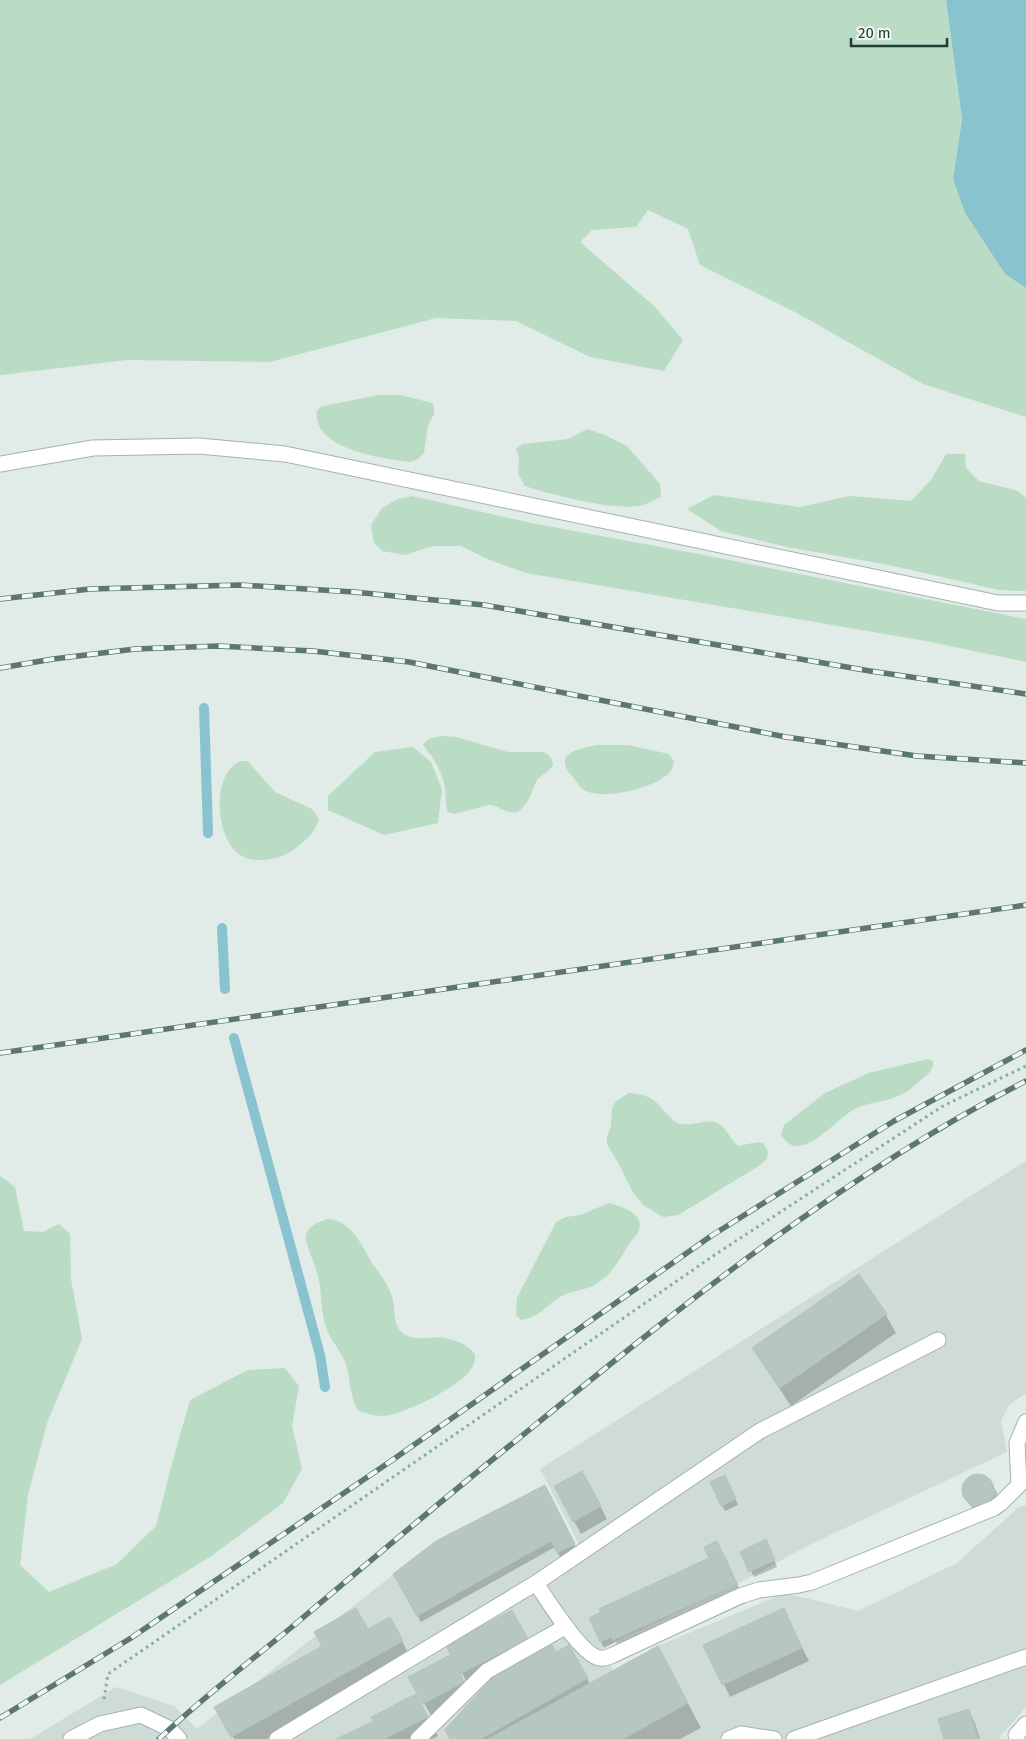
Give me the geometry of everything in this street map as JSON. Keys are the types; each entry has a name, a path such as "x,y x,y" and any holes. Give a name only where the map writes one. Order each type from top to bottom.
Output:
{"lane":[{"path":"0,464 93,448 198,446 286,454 998,603 1026,603"},
{"path":"277,1739 536,1583 760,1431 938,1340"},
{"path":"536,1583 565,1627 593,1656 601,1659 614,1655 740,1596 759,1590 812,1582 985,1512 1001,1503 1023,1484 1017,1443 1026,1422"},
{"path":"418,1739 487,1671 565,1627"},
{"path":"794,1739 1026,1657"},
{"path":"71,1739 100,1724 140,1715 170,1729 179,1739"},
{"path":"1017,1739 1016,1735 1026,1724"},
{"path":"729,1739 741,1734 774,1739"}],"path":[{"path":"100,1724 108,1674 716,1254 943,1106 1026,1066"}],"shaded area":[{"path":"1026,1161 1026,1393 1009,1405 1001,1421 1007,1452 811,1544 737,1584 602,1648 613,1670 658,1646 785,1593 858,1611 957,1563 1019,1507 1026,1505 1026,1707 998,1739 30,1739 116,1687 174,1706 197,1729 436,1541 545,1485 575,1544 565,1549 579,1544 540,1469"}],"green space":[{"path":"0,0 946,0 962,119 953,179 965,213 1005,274 1026,288 1026,417 923,384 795,312 700,265 688,229 648,210 636,227 592,230 580,242 654,306 683,340 664,371 590,357 516,321 436,318 270,362 127,360 0,375"},
{"path":"379,395 401,395 432,403 434,414 428,425 424,453 418,459 410,462 367,455 337,443 325,434 318,423 317,410 323,406"},
{"path":"587,429 605,435 627,446 660,484 661,497 643,505 632,507 617,506 567,498 525,486 518,474 519,459 516,449 523,444 568,439"},
{"path":"946,454 965,454 966,468 979,481 1018,491 1026,498 1026,591 999,590 889,565 787,547 721,531 687,509 714,495 800,507 849,496 911,501 931,480"},
{"path":"412,496 531,523 1026,619 1026,662 926,641 526,573 487,559 461,546 433,546 405,555 382,551 374,543 371,525 382,508 398,499"},
{"path":"443,736 456,737 508,752 543,752 550,757 553,765 538,779 527,802 518,812 509,812 489,805 454,814 448,812 447,809 444,782 440,770 423,745 430,739"},
{"path":"598,745 628,745 669,754 674,761 673,767 663,778 630,791 606,794 586,791 567,769 566,758 576,750"},
{"path":"413,747 431,762 442,789 438,823 384,835 328,810 328,796 375,752"},
{"path":"241,761 247,761 275,792 312,809 319,819 309,837 286,854 264,860 247,858 233,848 226,837 220,807 221,792 224,779 231,768"},
{"path":"928,1059 933,1061 932,1069 909,1090 894,1098 853,1110 818,1138 803,1145 794,1146 781,1135 784,1125 825,1093 869,1073"},
{"path":"629,1093 650,1098 678,1123 717,1123 738,1146 758,1142 764,1144 768,1152 767,1159 759,1166 678,1215 663,1217 643,1205 632,1191 607,1144 612,1108 616,1101"},
{"path":"0,1176 15,1187 24,1231 43,1232 59,1224 70,1234 71,1279 82,1339 47,1423 28,1495 20,1565 49,1592 117,1564 156,1526 190,1400 248,1370 285,1368 299,1386 292,1426 302,1469 283,1503 210,1557 0,1685"},
{"path":"609,1203 630,1211 635,1215 640,1224 638,1232 615,1267 596,1284 565,1295 534,1316 521,1320 516,1315 517,1298 556,1222 566,1217 580,1215"},
{"path":"328,1219 344,1224 357,1238 390,1291 396,1321 399,1329 404,1334 415,1338 453,1340 463,1344 475,1354 473,1366 463,1378 428,1400 391,1415 373,1415 359,1411 352,1394 346,1364 326,1327 317,1272 306,1242 307,1233 311,1227"}],"water":[{"path":"946,0 1026,0 1026,288 1005,274 965,213 953,179 962,119"}],"building":[{"path":"859,1274 887,1314 780,1388 752,1348"},
{"path":"582,1471 601,1506 573,1522 554,1486"},
{"path":"978,1474 990,1478 994,1490 990,1502 978,1506 966,1502 962,1490 966,1478"},
{"path":"725,1475 736,1499 721,1506 710,1482"},
{"path":"545,1485 575,1544 557,1553 551,1541 417,1616 393,1574 436,1541"},
{"path":"766,1539 775,1560 749,1572 740,1552"},
{"path":"717,1541 737,1584 613,1640 599,1609 709,1558 704,1547"},
{"path":"356,1608 368,1629 390,1617 403,1641 231,1737 214,1707 322,1646 314,1632"},
{"path":"784,1608 802,1648 722,1685 703,1645"},
{"path":"512,1610 528,1639 460,1674 446,1645"},
{"path":"601,1612 612,1637 600,1642 589,1618"},
{"path":"552,1645 556,1652 569,1645 588,1678 481,1739 450,1739 445,1730 491,1679"},
{"path":"658,1646 688,1703 623,1739 488,1739"},
{"path":"450,1655 464,1682 423,1704 408,1677"},
{"path":"416,1694 428,1717 384,1739 336,1739 374,1721 371,1717"},
{"path":"969,1709 978,1739 944,1739 938,1719"}],"waterway":[{"path":"204,708 208,833"},
{"path":"222,928 225,989"},
{"path":"234,1038 320,1355 325,1387"}],"railway":[{"path":"0,599 90,589 240,585 354,592 484,605 870,671 1026,694"},
{"path":"0,668 53,659 135,649 218,646 313,651 409,662 786,737 917,756 1026,763"},
{"path":"0,1053 1026,905"},
{"path":"0,1718 131,1638 391,1461 711,1236 894,1121 1026,1050"},
{"path":"159,1739 208,1695 454,1491 631,1347 757,1250 888,1160 956,1119 1026,1081"}]}
